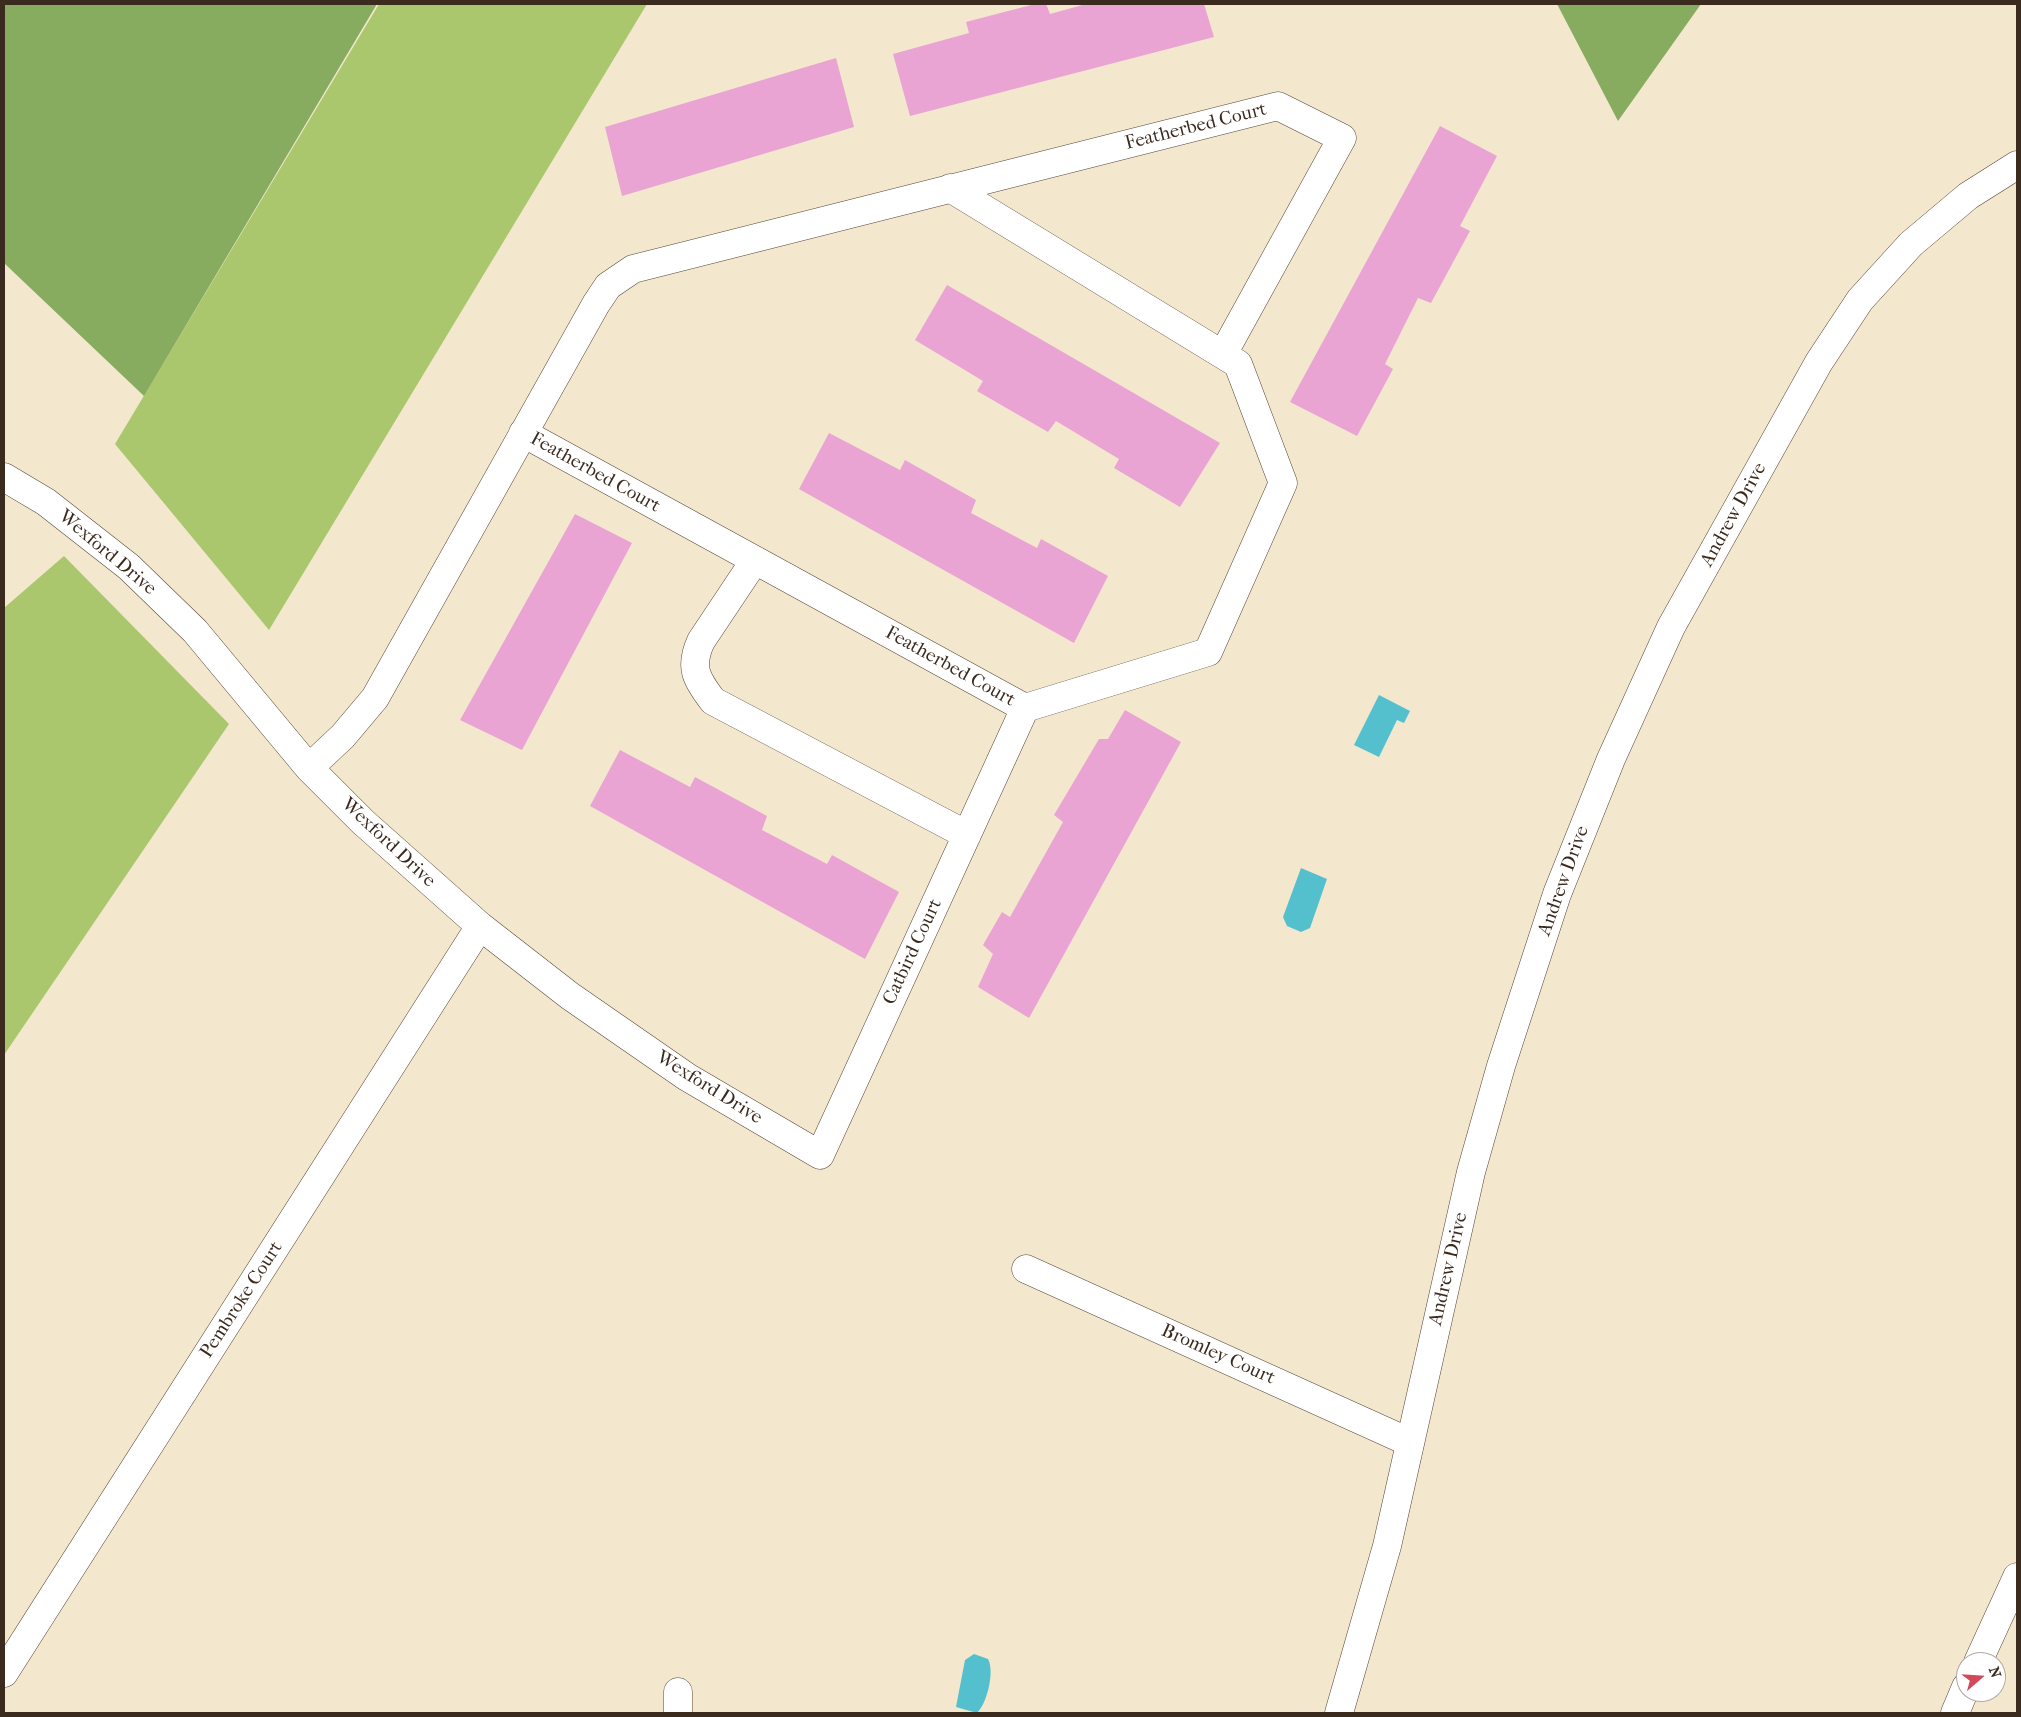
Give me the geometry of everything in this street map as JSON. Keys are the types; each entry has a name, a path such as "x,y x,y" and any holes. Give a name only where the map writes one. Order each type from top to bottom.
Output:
{"street":[{"name":"Featherbed Court","path":"309,768 343,736 375,698 596,304 608,286 633,269 1278,106 1342,138 1223,354"},
{"name":"Andrew Drive","path":"1339,1713 1387,1546 1471,1172 1511,1032 1557,894 1611,759 1671,627 1819,362 1860,300 1911,244 1968,196 2017,165"},
{"name":"Featherbed Court","path":"523,433 1025,708 1208,652 1283,483 1238,364 950,188"},
{"name":"Wexford Drive","path":"4,476 46,502 130,568 195,631 309,768 363,822 480,926 570,996 687,1077 820,1154"},
{"path":"754,560 701,641 695,655 695,671 701,686 713,701 967,835"},
{"name":"Catbird Court","path":"820,1154 1025,708"},
{"name":"Pembroke Court","path":"4,1673 480,926"},
{"name":"Bromley Court","path":"1026,1269 1409,1442"},
{"path":"1983,1652 2017,1577"}],"green space":[{"path":"4,4 377,4 144,396 4,263"},
{"path":"379,4 647,4 269,630 115,444"},
{"path":"1557,4 1701,4 1618,121"},
{"path":"64,556 229,724 4,1055 4,608"}],"water":[{"path":"1379,695 1410,711 1404,723 1397,720 1379,757 1354,745"},
{"path":"1301,868 1327,879 1310,928 1301,932 1287,926 1283,917"},
{"path":"974,1654 988,1659 991,1671 987,1695 981,1709 977,1713 956,1707 965,1660"}],"building":[{"path":"1035,4 1046,4 1050,14 1086,4 1204,4 1214,37 910,116 893,54 969,33 966,22"},
{"path":"836,58 854,127 622,196 605,127"},
{"path":"1440,126 1497,156 1460,226 1470,231 1431,303 1418,298 1385,364 1393,369 1357,436 1290,402"},
{"path":"947,285 1220,443 1180,507 1114,468 1119,459 1056,421 1048,432 977,391 983,381 915,340"},
{"path":"829,433 900,470 905,460 976,500 971,513 1037,548 1041,539 1108,576 1074,643 799,489"},
{"path":"575,514 632,543 522,750 460,720"},
{"path":"1125,710 1181,742 1029,1018 978,987 993,954 983,945 1002,912 1010,917 1063,822 1054,815 1099,739 1108,739"},
{"path":"620,750 690,787 695,777 767,816 762,830 827,864 832,855 899,892 865,959 590,806"}]}
